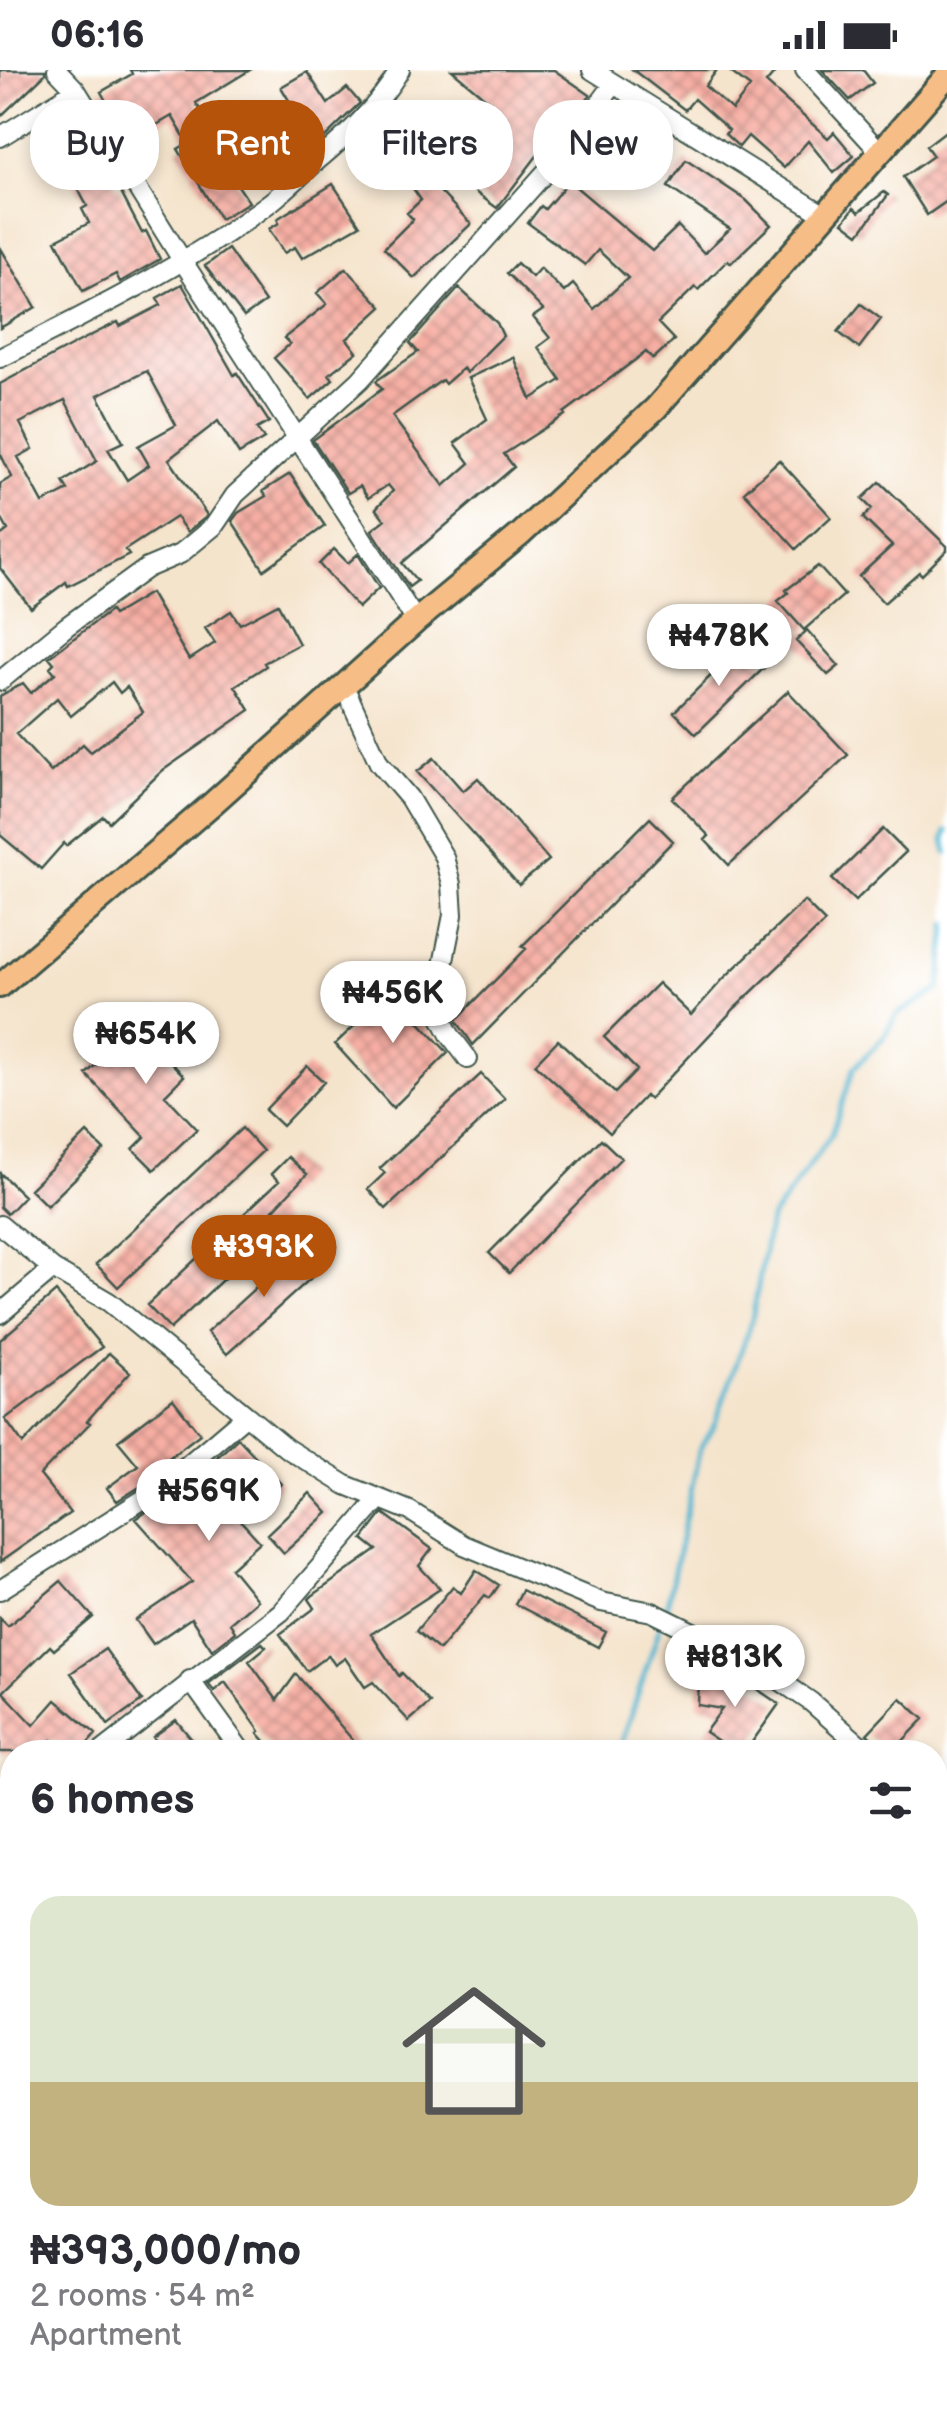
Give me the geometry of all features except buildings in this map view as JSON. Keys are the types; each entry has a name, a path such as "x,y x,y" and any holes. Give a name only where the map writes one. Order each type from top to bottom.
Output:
{"main road":[{"path":"0,986 416,621 521,534 656,408 947,76"}],"street":[{"path":"58,70 76,90 416,621"},
{"path":"0,358 182,260 272,200 351,132 386,93 400,70"},
{"path":"592,70 826,216"},
{"path":"805,70 882,153"},
{"path":"0,681 147,568 180,554 214,526 236,495 360,380 560,155 614,84"},
{"path":"0,137 76,90"},
{"path":"344,686 379,763 410,798 444,857 453,915 438,1012 468,1060"},
{"path":"0,1225 53,1269 109,1302 286,1448 346,1485 410,1511 464,1546 530,1570 562,1588 601,1602 652,1612 678,1624 782,1679 854,1740"},
{"path":"0,1314 53,1269"},
{"path":"0,1590 158,1490 245,1416"},
{"path":"116,1740 281,1612 378,1500"},
{"path":"190,1680 233,1740"}],"waterway":[{"path":"947,831 947,853"},
{"path":"623,1740 667,1605 700,1448 715,1423 752,1320 770,1220 832,1134 854,1068 884,1037 896,1015 940,989 947,924"}]}
